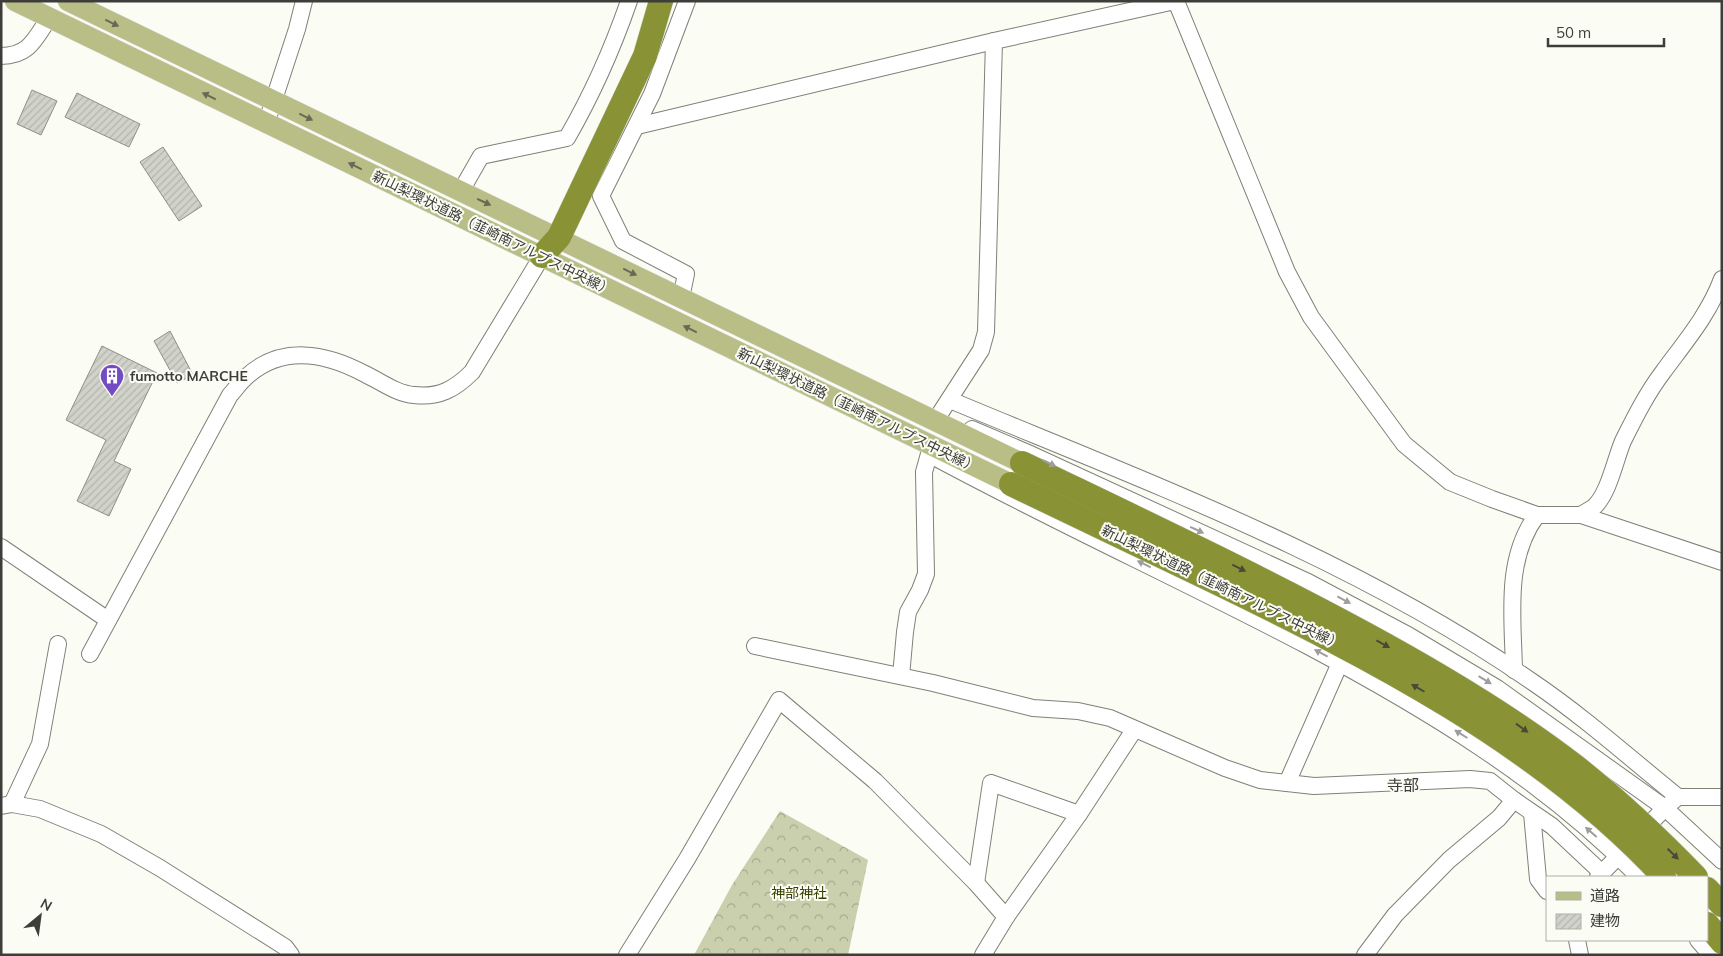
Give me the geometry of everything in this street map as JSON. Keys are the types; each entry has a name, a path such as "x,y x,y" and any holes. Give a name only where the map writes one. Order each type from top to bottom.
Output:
{"highway":[{"path":"542,256 632,50 647,1"},
{"path":"552,234 645,56 661,1"},
{"name":"新山梨環状道路（韮崎南アルプス中央線）","path":"1022,463 1298,597 1458,686 1517,724 1575,766 1627,810 1695,876"},
{"name":"新山梨環状道路（韮崎南アルプス中央線）","path":"1011,484 1287,617 1370,661 1444,704 1502,741 1558,781 1611,826 1663,876"},
{"path":"1708,890 1722,905"},
{"path":"1708,925 1722,942"}],"main road":[{"name":"新山梨環状道路（韮崎南アルプス中央線）","path":"15,1 1011,484"},
{"name":"新山梨環状道路（韮崎南アルプス中央線）","path":"68,1 1022,463"}],"street":[{"path":"266,124 297,29 304,1"},
{"path":"461,191 481,156 568,138 591,96 629,1"},
{"path":"681,298 686,274 623,241 601,196 652,94 687,1"},
{"path":"637,126 994,41 1173,2 1287,272 1311,317 1345,366 1404,444 1450,482 1537,515 1581,515 1722,562"},
{"path":"1,56 12,56 24,52 34,41 49,18"},
{"path":"939,415 981,350 986,332 994,41"},
{"path":"90,654 230,395 245,378 260,367 279,358 316,355 335,359 392,388 412,395 429,396 444,392 459,385 472,372 542,256"},
{"path":"1581,515 1595,506 1604,492 1622,444 1642,403 1662,372 1692,335 1710,306 1722,279"},
{"path":"734,350 1014,500 1261,622 1340,663 1414,705 1486,750 1554,799 1638,876"},
{"path":"796,353 1028,453 1308,582 1408,635 1497,688 1666,808 1722,861"},
{"path":"950,400 1254,527 1389,594 1443,625 1534,683 1587,723 1678,797 1722,797"},
{"path":"901,676 908,612 926,574 924,472 929,454"},
{"path":"1514,670 1512,589 1527,528 1537,515"},
{"path":"1,547 108,620"},
{"path":"1,816 5,805 40,744 58,644"},
{"path":"755,646 901,676 1034,708 1078,711 1110,718 1225,768 1260,780 1314,786 1470,779 1490,781 1552,826 1600,875 1678,797"},
{"path":"1287,783 1340,663"},
{"path":"627,955 688,859 779,700 875,781 976,883 1006,917"},
{"path":"982,955 1134,730"},
{"path":"976,883 991,783 1079,814"},
{"path":"1365,955 1395,915 1450,860 1499,818 1514,800"},
{"path":"5,805 40,809 101,834 169,873 285,947 290,955"},
{"path":"1532,813 1538,878 1546,890"},
{"path":"1576,941 1580,955"},
{"path":"1699,941 1711,955"}],"green space":[{"name":"神部神社","path":"780,811 868,860 848,955 694,955 732,885"}],"building":[{"path":"32,90 57,101 41,135 17,124"},
{"path":"77,93 140,124 129,147 65,117"},
{"path":"163,147 202,206 179,221 140,162"},
{"path":"170,331 193,375 177,383 154,341"},
{"name":"fumotto MARCHE","path":"102,346 157,373 114,461 131,469 109,516 77,501 106,440 66,420"}],"place":[{"name":"fumotto MARCHE","path":"112,397"}],"district":[{"name":"寺部","path":"1403,785"}]}
